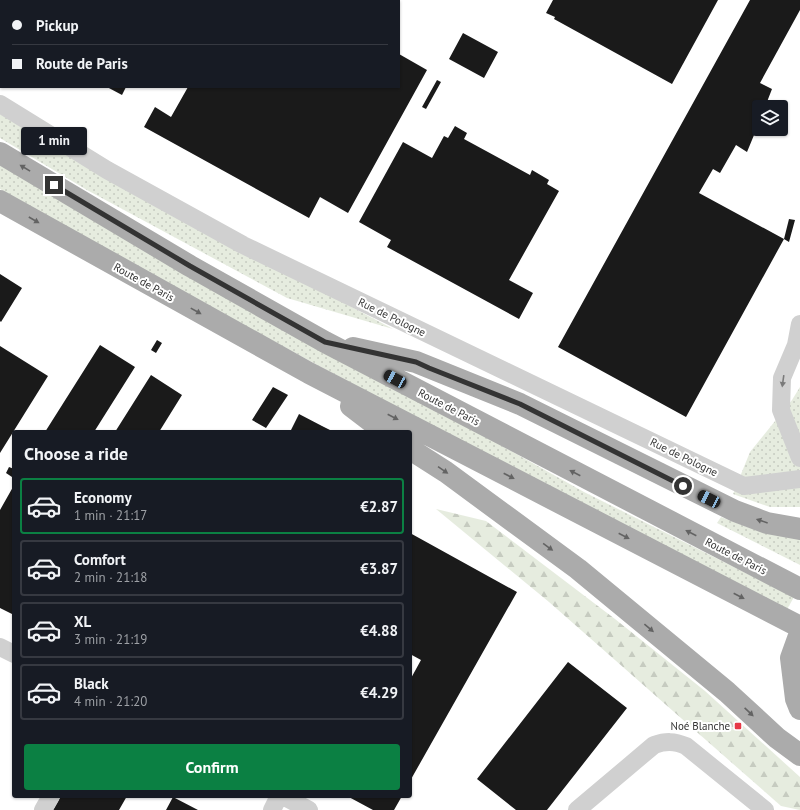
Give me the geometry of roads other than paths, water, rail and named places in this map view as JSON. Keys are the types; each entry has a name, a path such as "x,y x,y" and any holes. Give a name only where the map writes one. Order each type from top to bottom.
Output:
{"main road":[{"name":"Route de Paris","path":"0,152 190,266 325,342 800,589"},
{"name":"Route de Paris","path":"0,201 309,373 800,627"},
{"path":"325,342 416,362 520,404 735,512 767,523 800,529"},
{"path":"309,373 382,430"},
{"path":"412,450 452,477 578,569 727,692 777,738 800,755"},
{"path":"800,633 791,658 796,699 800,709"}],"street":[{"name":"Rue de Pologne","path":"0,104 106,170 243,245 744,486 800,479"},
{"path":"800,324 796,345 782,378 781,410 800,458"},
{"path":"796,345 800,365"},
{"path":"0,647 12,653"},
{"path":"577,810 654,745 664,742 675,742 686,746 766,810"},
{"path":"43,810 50,798"},
{"path":"272,810 278,798"},
{"path":"287,798 309,810"}],"place":[{"name":"Noé Blanche","path":"738,726"}]}
